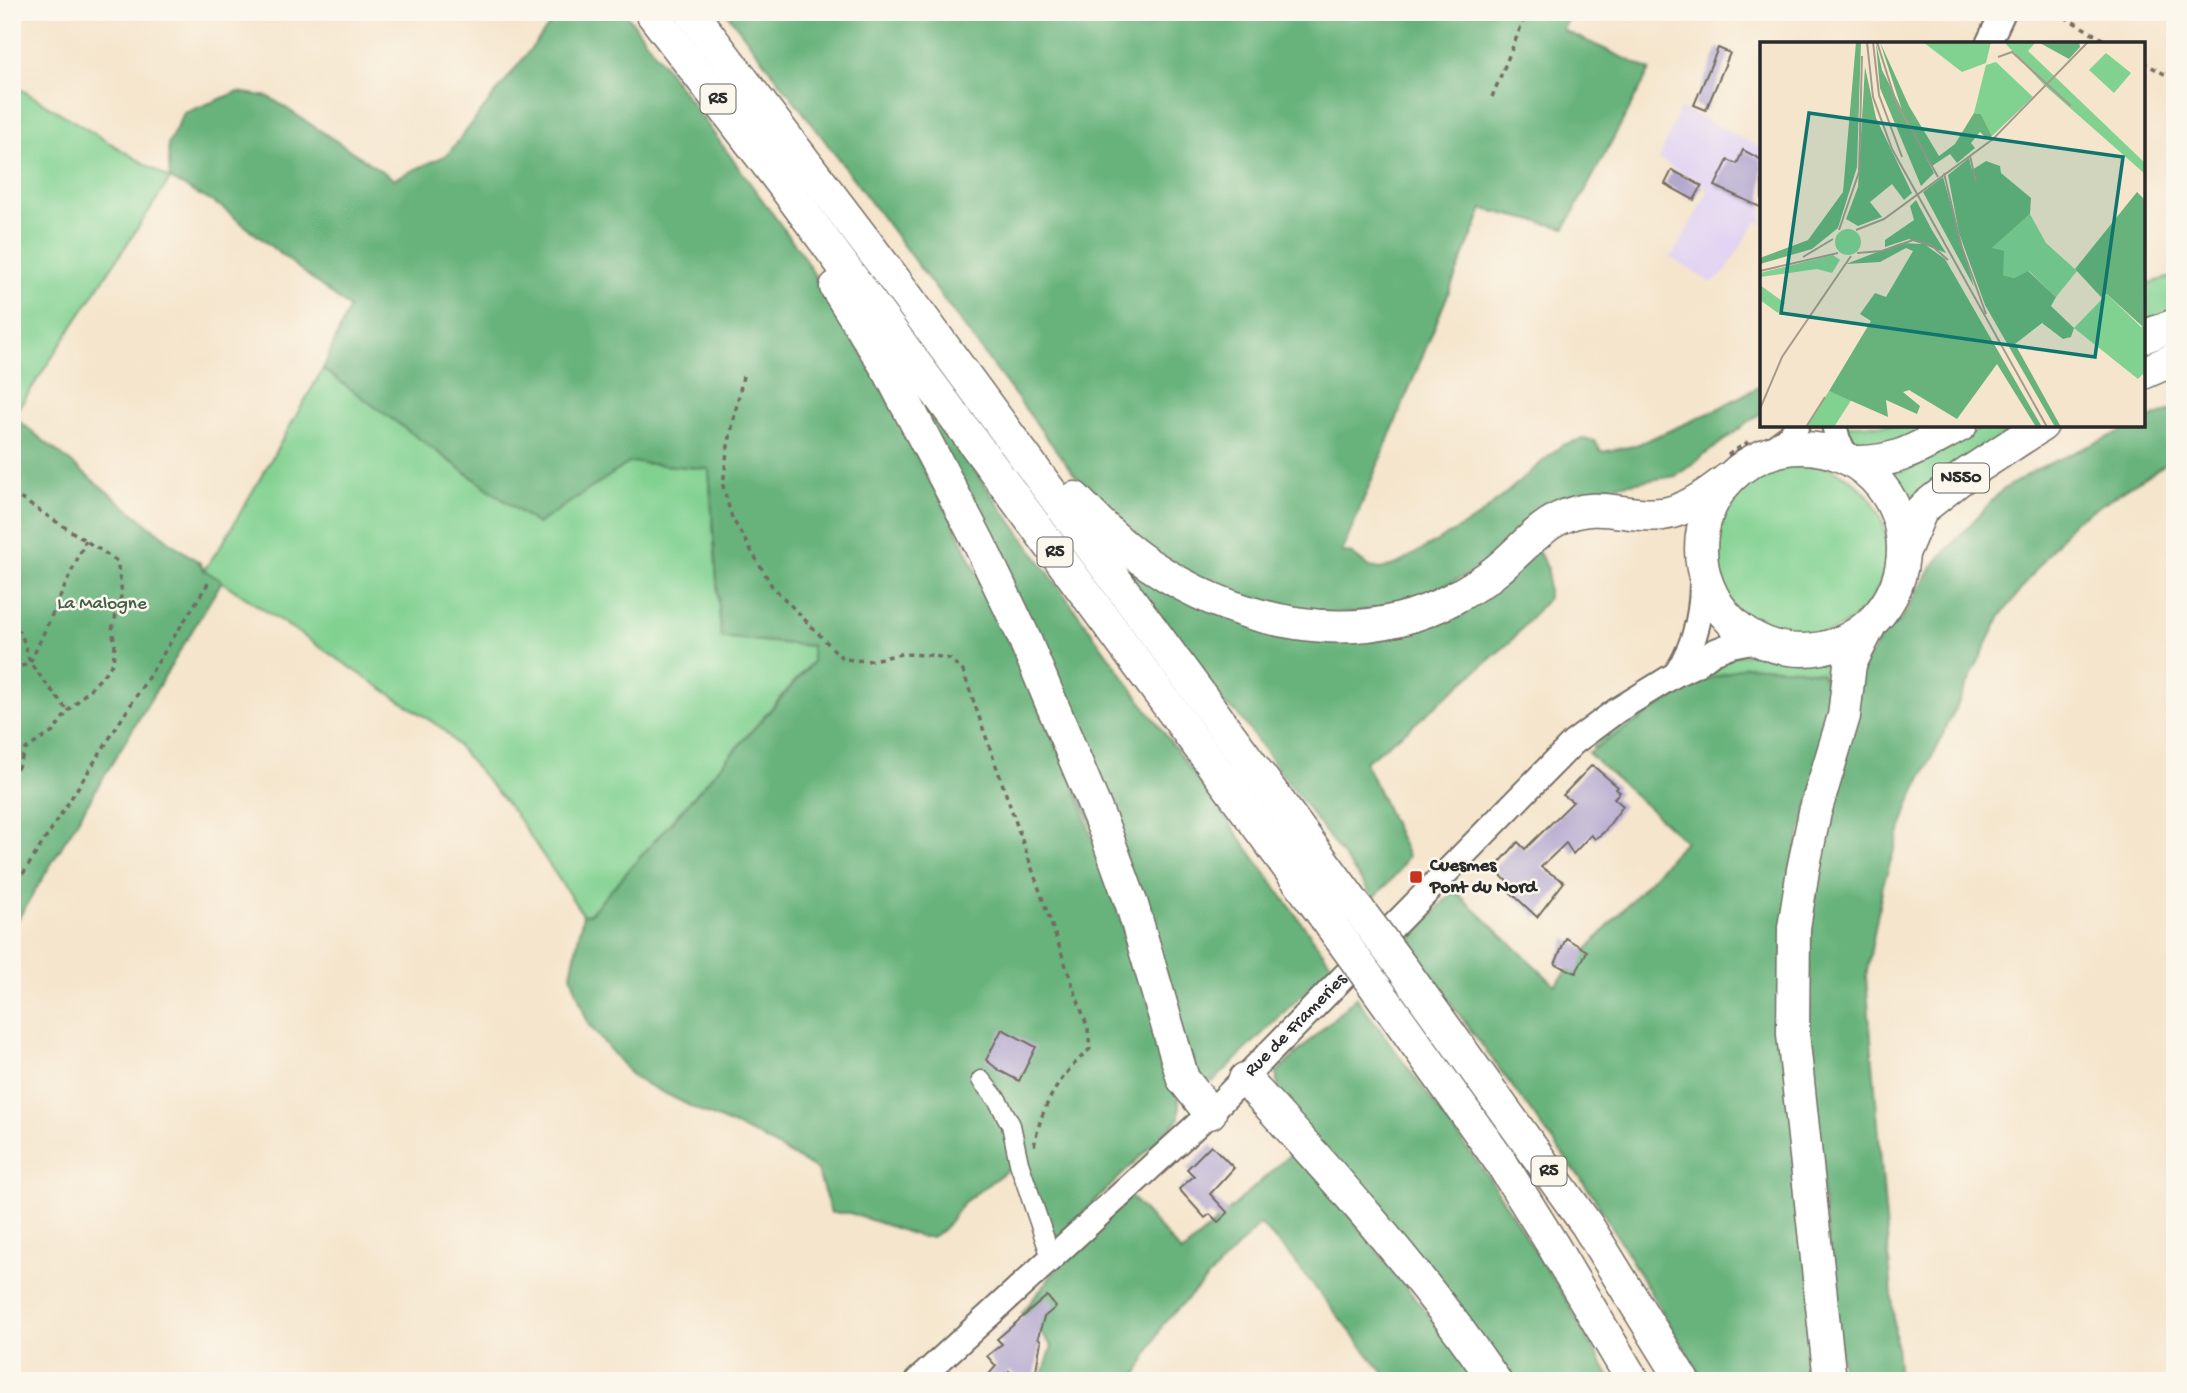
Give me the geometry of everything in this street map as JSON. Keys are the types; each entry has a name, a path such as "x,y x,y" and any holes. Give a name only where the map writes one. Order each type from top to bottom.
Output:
{"highway":[{"name":"R5","path":"651,12 785,186 1379,992 1502,1164 1633,1381"},
{"name":"R5","path":"691,12 891,275 1403,969 1587,1225 1683,1381"},
{"path":"785,186 797,224 890,373 979,543 1022,633 1114,856 1154,976 1183,1079 1210,1113"},
{"path":"2145,336 2175,325"},
{"path":"2145,372 2175,359"},
{"name":"N550","path":"1851,460 1875,462 1895,459 1957,427"},
{"name":"N550","path":"1904,551 1922,509 1964,476 2039,427"},
{"path":"1026,459 1068,490 1110,534 1139,557 1192,590 1231,607 1273,620 1312,626 1356,626 1404,617 1450,600 1495,572 1556,520 1578,512 1604,508 1664,514 1686,506 1746,464 1767,453 1807,447 1828,450 1851,460 1872,474 1896,509 1904,551 1901,572 1894,591 1884,609 1870,625 1850,664 1844,716 1815,812 1794,928 1794,1048 1830,1381"},
{"path":"1728,479 1713,499 1704,520 1694,563 1721,610 1741,630 1757,640 1796,650 1815,650 1844,641 1870,625"},
{"path":"1245,1079 1396,1249 1495,1381"}],"main road":[{"path":"1990,42 2003,12"},
{"path":"1767,453 1790,436 1796,427"},
{"path":"1835,427 1838,440 1851,460"},
{"path":"1676,674 1687,657 1701,614 1694,563"},
{"name":"Rue de Frameries","path":"917,1381 1052,1260 1245,1079 1573,743 1616,711 1713,652 1757,640"}],"street":[{"path":"981,1080 998,1101 1011,1125 1019,1163 1052,1260"}],"path":[{"path":"1492,97 1527,12"},
{"path":"2056,12 2108,42"},
{"path":"2145,63 2175,80"},
{"path":"743,376 727,451 723,486 732,518 772,586 843,659 867,661 901,654 929,655 950,659 963,671 1088,1030 1090,1049 1074,1063 1044,1107 1033,1153"},
{"path":"12,493 117,561 122,593 111,630 115,644 113,663 68,711 53,732 26,749 16,771 12,773"},
{"path":"1688,523 1694,563"},
{"path":"12,670 30,663 86,540"},
{"path":"12,891 209,582"},
{"path":"12,620 23,639 30,663 68,711"}],"shaded area":[{"path":"1680,108 1760,147 1760,223 1757,221 1751,229 1725,273 1711,283 1671,258 1707,194 1705,185 1659,160"}],"green space":[{"path":"560,12 625,12 799,250 859,347 961,538 1074,785 1168,1056 1179,1100 1179,1119 1054,1241 1021,1160 963,1203 943,1230 932,1237 921,1237 850,1213 831,1213 817,1170 758,1136 634,1078 588,1024 571,975 583,915 590,914 812,663 812,646 721,637 709,469 630,462 537,524 323,369 349,308 220,206 170,179 168,144 184,113 238,92 269,97 394,179 447,155"},
{"path":"726,12 1570,12 1563,30 1650,70 1565,228 1483,209 1342,552 1352,554 1369,567 1381,569 1397,564 1477,518 1562,445 1582,439 1595,441 1601,452 1634,446 1712,412 1760,386 1760,413 1676,476 1598,488 1537,520 1469,574 1432,591 1384,607 1350,613 1318,613 1225,591 1171,565 1118,523 1074,474"},
{"path":"12,84 170,179 12,418"},
{"path":"2175,276 2175,311 2145,322 2145,284"},
{"path":"896,362 1332,965 1213,1082 1199,1078"},
{"path":"323,369 537,524 630,462 709,469 721,637 812,646 812,662 590,914 583,915 513,811 443,729 204,570 224,541"},
{"path":"2175,408 2175,458 2072,523 2000,617 1909,804 1883,885 1866,977 1899,1381 1843,1381 1809,1069 1809,944 1816,880 1860,673 1882,634 1900,621 1934,564 2001,491 2037,469 2132,427 2145,427 2145,421"},
{"name":"La Malogne","path":"14,417 200,563 204,570 222,581 12,929"},
{"path":"1844,427 1932,427 1878,448 1857,445"},
{"path":"1983,427 2014,427 1911,509 1905,489 1891,472 1906,470"},
{"path":"1800,463 1833,470 1862,488 1880,517 1887,550 1880,583 1862,612 1833,630 1800,637 1767,630 1738,612 1720,583 1713,550 1720,517 1738,488 1767,470"},
{"path":"1538,551 1548,569 1548,598 1511,641 1411,727 1365,762 1408,856 1396,875 1374,898 1236,712 1222,704 1120,566 1127,558 1330,633"},
{"path":"1759,652 1800,659 1841,653 1836,704 1830,692 1693,685 1594,749 1593,745 1717,659"},
{"path":"1746,666 1821,673 1836,704 1793,861 1819,1381 1703,1381 1592,1194 1407,944 1454,890 1555,985 1685,841 1588,753 1693,685"},
{"path":"1356,997 1489,1178 1565,1298 1612,1381 1505,1381 1280,1100 1276,1073"},
{"path":"1296,1149 1431,1318 1476,1381 1390,1381 1286,1251 1260,1224 1163,1324 1134,1381 1041,1381 1052,1346 1022,1313 1061,1264 1126,1191 1182,1253"}],"building":[{"path":"1718,48 1730,53 1706,110 1694,105"},
{"path":"1743,150 1760,159 1760,207 1715,186 1728,160 1737,164"},
{"path":"1672,170 1702,186 1694,200 1665,184"},
{"path":"1592,765 1618,787 1616,789 1620,792 1614,798 1623,806 1604,832 1595,839 1591,835 1573,854 1566,843 1541,867 1564,882 1537,917 1507,889 1511,885 1494,869 1518,842 1525,849 1573,802 1563,795"},
{"path":"1566,938 1587,951 1576,973 1555,964"},
{"path":"1002,1029 1036,1047 1019,1081 986,1060"},
{"path":"1211,1145 1234,1168 1210,1194 1228,1213 1218,1222 1210,1214 1205,1218 1179,1189 1194,1176 1187,1169"},
{"path":"1047,1296 1056,1307 1044,1317 1038,1337 1041,1341 1035,1376 1031,1381 1021,1381 1009,1371 1004,1381 983,1381 996,1366 987,1356 1002,1344 997,1339"}],"place":[{"name":"Cuesmes Pont du Nord","path":"1416,877"}]}
